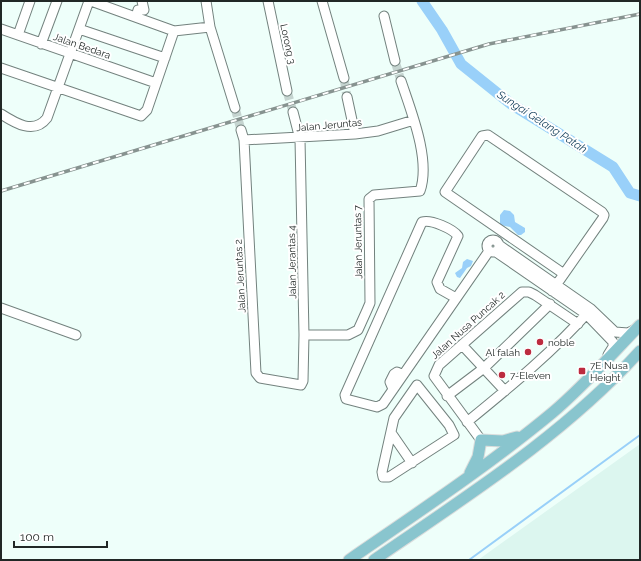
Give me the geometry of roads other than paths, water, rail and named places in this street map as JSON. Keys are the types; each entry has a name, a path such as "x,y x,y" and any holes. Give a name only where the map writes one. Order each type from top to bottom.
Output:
{"main road":[{"path":"348,560 428,506 553,412 603,365 638,327"},
{"path":"374,560 509,466 562,425 617,376 640,351"},
{"path":"469,475 478,457 481,440 503,441 522,436"}],"street":[{"path":"18,35 30,1"},
{"path":"41,44 57,1"},
{"path":"1,114 24,126 38,126 48,116 69,54 90,1 174,31 210,27"},
{"path":"206,1 210,27 235,108"},
{"name":"Lorong 3","path":"268,1 287,91"},
{"path":"322,1 344,78"},
{"path":"136,17 138,10 143,6 151,12 149,22"},
{"path":"384,16 395,61"},
{"name":"Jalan Bedara","path":"1,29 69,54 156,83"},
{"path":"79,29 165,58"},
{"path":"1,68 141,116 147,110 174,31"},
{"path":"401,81 414,120"},
{"path":"347,97 355,134"},
{"path":"293,112 300,138"},
{"name":"Jalan Jeruntas","path":"244,140 355,134 378,131 414,120"},
{"name":"Jalan Jeruntas 7","path":"304,335 348,335 358,330 370,303 369,199 374,195 420,191 423,182 420,135 414,120"},
{"name":"Jalan Jeruntas 2","path":"241,130 244,140 256,373 260,378 301,385"},
{"path":"554,288 564,274 603,218 602,212 488,135 482,136 445,192 564,274"},
{"name":"Jalan Jerantas 4","path":"300,138 304,335 303,381 301,385"},
{"path":"456,298 440,289 437,282 457,240 456,234 429,221 422,222 345,395 346,399 377,407 383,404 393,389 390,382 394,374 397,372 403,375 456,298 495,249 554,288 615,332 628,333 638,327"},
{"name":"Jalan Nusa Puncak 2","path":"448,396 434,376 439,365 463,346 522,292 529,292 550,304 578,324"},
{"path":"481,440 448,396 484,368 550,304"},
{"path":"1,308 76,335"},
{"path":"450,426 505,391 578,324 588,312"},
{"path":"588,312 613,342 613,347 603,365"},
{"path":"463,346 505,391"},
{"path":"417,385 454,432 452,437 389,478 383,477 382,472 392,434 394,418 417,385"},
{"path":"392,434 412,463"}],"water":[{"path":"504,210 510,211 514,215 515,222 525,228 525,232 518,235 510,227 500,225 500,215"},
{"path":"467,259 473,261 471,266 467,268 460,278 457,277 455,273 462,268 463,262"}],"waterway":[{"name":"Sungai Gelang Patah","path":"422,1 442,30 461,64 511,104 613,167 630,193 640,196"},
{"path":"469,560 640,435"}],"tunnel":[{"path":"395,61 401,81"},
{"path":"344,78 347,97"},
{"path":"287,91 293,112"},
{"path":"235,108 241,130"}],"railway":[{"path":"1,191 489,44 640,14"}],"place":[{"name":"noble","path":"540,342"},
{"name":"Al falah","path":"528,352"},
{"name":"7E Nusa Height","path":"582,371"},
{"name":"7-Eleven","path":"502,375"}]}
